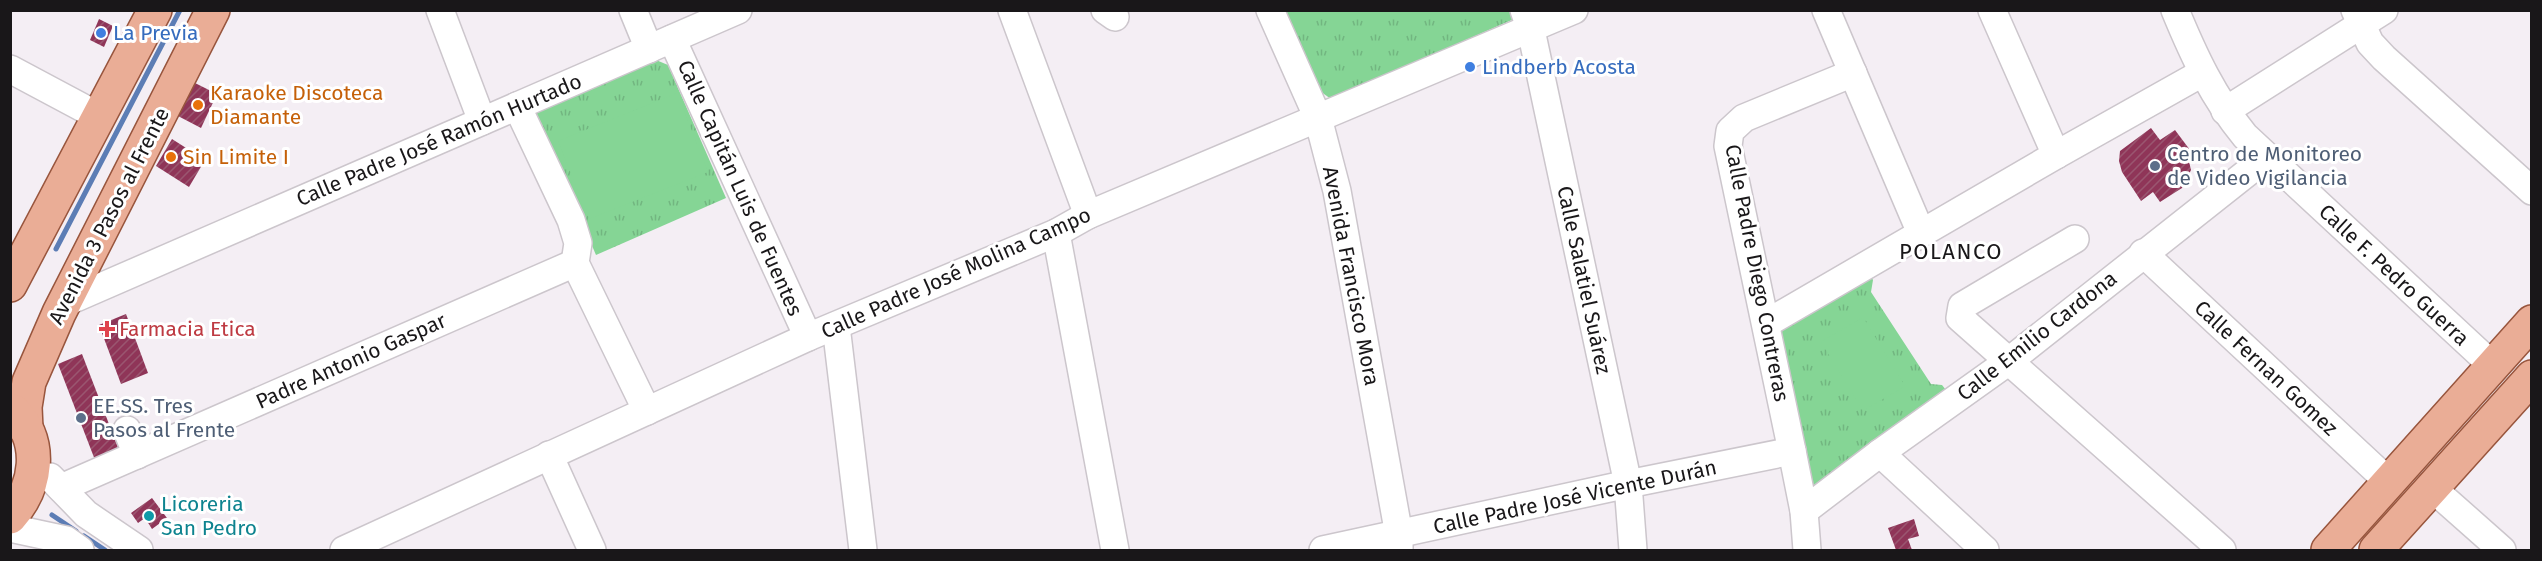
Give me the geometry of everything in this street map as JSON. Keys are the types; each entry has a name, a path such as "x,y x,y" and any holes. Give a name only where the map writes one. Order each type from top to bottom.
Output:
{"main road":[{"path":"10,285 155,10"},
{"name":"Avenida 3 Pasos al Frente","path":"10,517 21,505 29,491 24,432 29,382 64,303 213,10"},
{"path":"2328,550 2532,322"},
{"path":"2376,550 2532,377"}],"street":[{"path":"440,10 482,121"},
{"name":"Calle Capitán Luis de Fuentes","path":"633,10 660,44 808,337"},
{"name":"Calle Padre José Ramón Hurtado","path":"64,303 738,10"},
{"path":"1012,10 1088,215"},
{"name":"Avenida Francisco Mora","path":"1270,10 1318,118 1337,191 1399,543"},
{"name":"Calle Padre José Molina Campo","path":"344,550 808,337 1056,233 1088,215 1318,118 1527,20 1575,10"},
{"path":"1826,10 1921,233"},
{"path":"1992,10 2056,155"},
{"name":"Calle F. Pedro Guerra","path":"2175,10 2202,73 2225,111 2245,136 2492,365"},
{"path":"2225,111 2358,18 2384,10"},
{"path":"2358,18 2370,43 2384,58 2532,191"},
{"name":"Calle Salatiel Suárez","path":"1527,20 1628,484 1634,550"},
{"path":"10,69 100,117"},
{"name":"Calle Padre Diego Contreras","path":"1807,550 1804,511 1767,323 1728,146 1730,131 1744,118 1852,73"},
{"path":"1767,323 2202,73"},
{"path":"517,106 572,220 578,243 575,263 647,411"},
{"name":"Calle Emilio Cardona","path":"1804,511 1880,453 2009,361 2267,157"},
{"path":"1056,233 1116,550"},
{"path":"2075,239 1962,306 1960,318 2222,550"},
{"path":"93,245 102,256 114,264 141,269"},
{"name":"Calle Fernan Gomez","path":"2143,253 2390,483"},
{"name":"Padre Antonio Gaspar","path":"61,488 575,263"},
{"path":"836,326 863,550"},
{"path":"126,430 137,455"},
{"path":"24,432 61,488 86,514 139,550"},
{"name":"Calle Padre José Vicente Durán","path":"1323,550 1399,543 1628,484 1792,452"},
{"path":"1880,453 1985,550"},
{"path":"549,455 592,550"},
{"path":"2432,488 2502,550"},
{"path":"10,528 66,540 80,550"}],"green space":[{"path":"1519,10 1521,16 1331,99 1317,89 1283,11"},
{"path":"656,60 668,65 726,198 596,255 534,110"},
{"path":"677,93 708,172 589,219 558,141"},
{"path":"1870,275 1873,280 1871,292 1931,384 1942,385 1946,390 1821,489 1809,488 1779,330"},
{"path":"1863,317 1905,386 1863,411 1821,342"}],"building":[{"name":"La Previa","path":"99,19 113,26 104,47 90,40"},
{"name":"Karaoke Discoteca Diamante","path":"195,83 217,94 201,128 178,116"},
{"name":"Centro de Monitoreo de Video Vigilancia","path":"2151,128 2160,140 2175,130 2193,154 2188,157 2191,170 2182,188 2160,202 2153,192 2141,201 2122,172 2119,161 2120,151"},
{"path":"172,139 205,160 189,187 156,166"},
{"path":"126,314 148,373 121,384 99,325"},
{"path":"82,354 119,450 95,460 58,364"},
{"name":"Licoreria San Pedro","path":"152,498 167,518 152,529 145,518 138,523 131,513"},
{"path":"1914,519 1919,536 1908,539 1912,550 1896,550 1888,528"}],"waterway":[{"path":"56,249 180,10"},
{"path":"52,515 76,531"},
{"path":"84,536 105,550"}],"place":[{"name":"La Previa","path":"101,33"},
{"name":"Lindberb Acosta","path":"1470,67"},
{"name":"Karaoke Discoteca Diamante","path":"198,105"},
{"name":"Sin Limite I","path":"171,157"},
{"name":"Centro de Monitoreo de Video Vigilancia","path":"2155,166"},
{"name":"Farmacia Etica","path":"107,329"},
{"name":"EE.SS. Tres Pasos al Frente","path":"81,418"},
{"name":"Licoreria San Pedro","path":"149,516"}],"district":[{"name":"POLANCO","path":"1951,251"}]}
